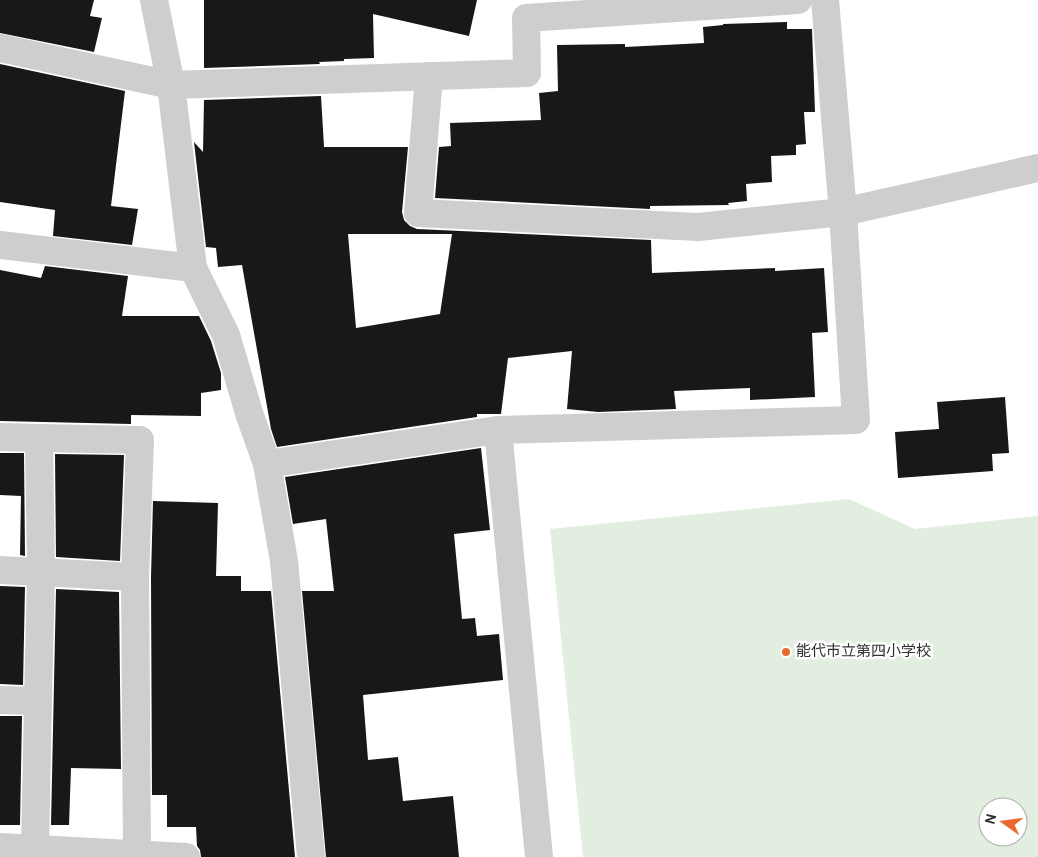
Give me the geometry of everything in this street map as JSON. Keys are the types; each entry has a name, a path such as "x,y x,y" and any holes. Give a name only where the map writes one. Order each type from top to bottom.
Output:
{"street":[{"path":"154,0 171,86 193,268 226,335 249,413 267,464 284,561 311,857"},
{"path":"0,48 171,86 527,73 526,18 798,0"},
{"path":"267,464 498,430 856,420 843,212 825,0"},
{"path":"429,76 418,213 698,227 843,212 1038,168"},
{"path":"0,245 193,268"},
{"path":"498,430 539,857"},
{"path":"0,437 140,440 135,577 136,854"},
{"path":"39,438 41,572 38,700 50,852"},
{"path":"0,570 135,577"},
{"path":"0,700 38,700"},
{"path":"0,847 50,852 186,857"}],"green space":[{"name":"能代市立第四小学校","path":"849,499 915,529 1038,516 1038,857 583,857 550,529"}],"building":[{"path":"0,0 94,0 90,16 102,18 94,52 0,33"},
{"path":"204,0 477,0 469,36 373,14 374,58 344,59 344,61 319,62 320,64 204,68"},
{"path":"787,22 787,29 812,29 815,112 804,112 806,144 796,145 796,155 771,156 772,182 746,184 747,201 728,203 729,205 650,206 650,209 435,198 439,147 451,146 450,123 541,120 539,93 558,91 557,45 625,44 625,47 704,43 703,27 723,24"},
{"path":"0,64 125,91 111,206 138,209 132,245 53,236 55,210 0,202"},
{"path":"321,96 324,147 408,147 402,212 404,220 410,226 417,229 651,240 652,273 775,268 775,271 824,268 828,332 812,333 815,397 750,400 750,388 674,391 676,409 598,412 567,409 572,351 508,358 501,414 477,414 477,417 277,447 271,429 242,265 218,267 216,248 206,247 194,142 203,152 204,100","holes":["348,234 452,234 440,314 356,328"]},
{"path":"45,266 128,276 122,316 199,316 211,341 221,373 221,390 201,393 201,416 131,415 131,424 0,421 0,270 41,278"},
{"path":"1005,397 1009,453 992,454 993,471 898,478 895,432 939,429 937,402"},
{"path":"481,448 490,530 454,534 462,619 475,618 477,636 499,634 503,680 363,695 368,760 398,757 403,801 453,796 459,857 326,857 302,591 334,591 326,519 293,524 285,477"},
{"path":"0,453 24,453 25,556 20,555 21,496 0,495"},
{"path":"55,454 124,455 120,561 56,557"},
{"path":"153,501 218,503 216,576 241,576 241,591 271,591 295,857 201,857 197,846 196,827 167,827 167,795 152,795 151,577"},
{"path":"0,586 25,587 23,685 0,684"},
{"path":"56,589 119,592 121,769 71,768 69,825 51,825"},
{"path":"0,716 22,716 20,825 0,825"}],"place":[{"name":"能代市立第四小学校","path":"786,652"}]}
